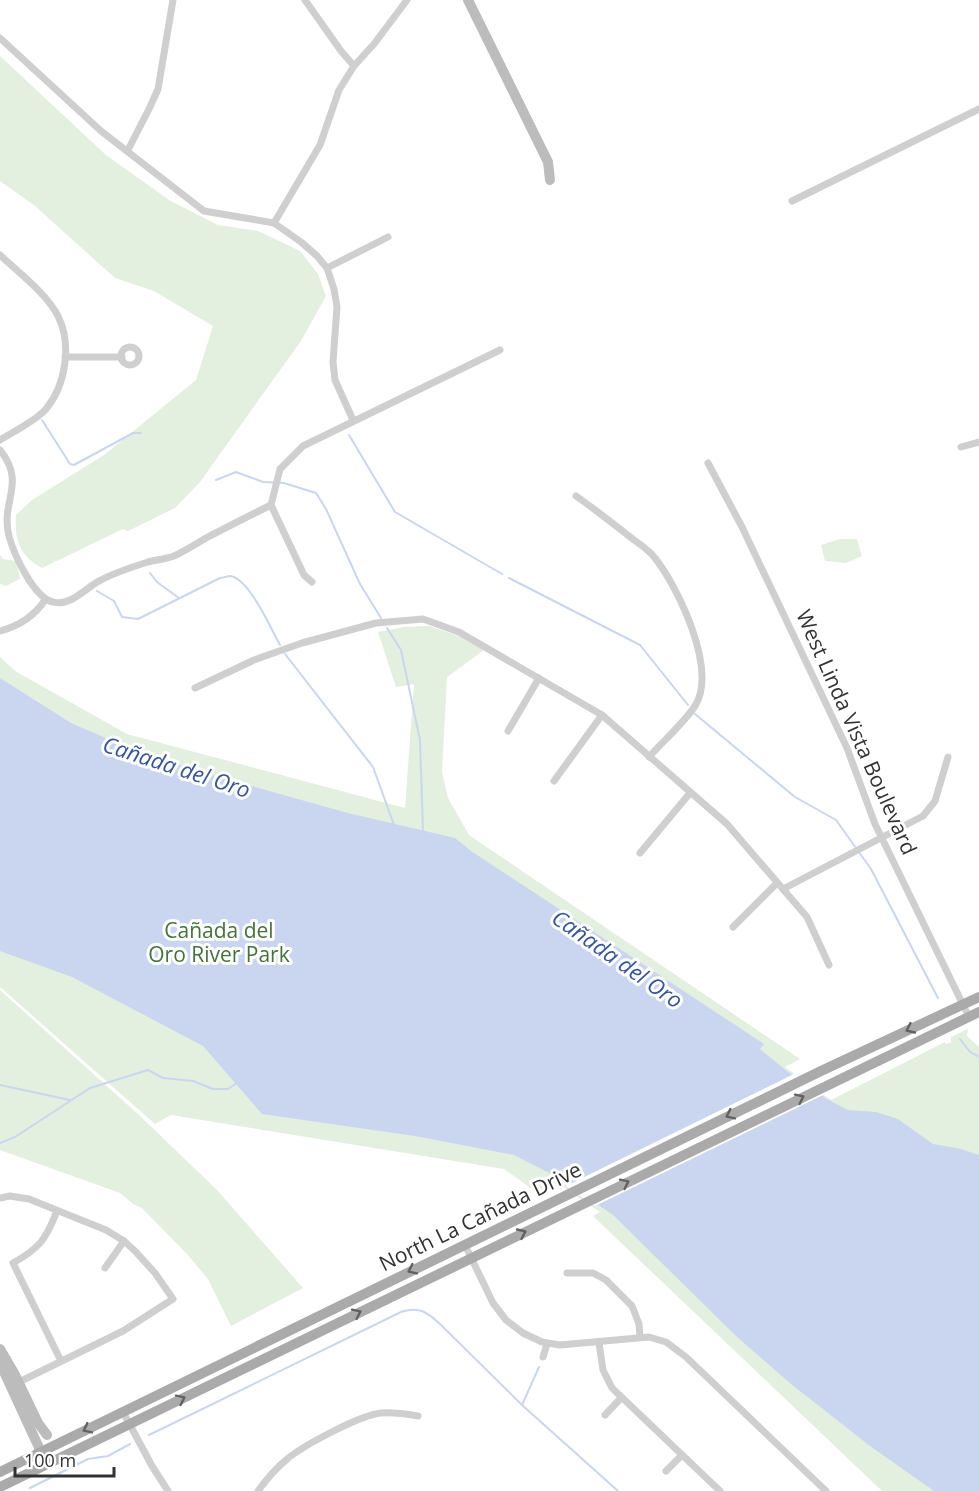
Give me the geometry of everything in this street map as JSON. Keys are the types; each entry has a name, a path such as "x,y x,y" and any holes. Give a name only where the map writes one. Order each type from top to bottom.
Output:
{"main road":[{"name":"North La Cañada Drive","path":"0,1472 821,1071 979,997"},
{"name":"North La Cañada Drive","path":"0,1487 974,1015"}],"street":[{"path":"128,150 158,89 172,0"},
{"path":"305,0 354,66"},
{"path":"274,223 320,145 339,90 354,66 374,44 406,0"},
{"path":"468,0 548,162 550,180"},
{"path":"0,38 101,131 204,211 274,223 301,242 327,268 334,288 337,307 333,362 335,380 353,420"},
{"path":"792,201 979,109"},
{"path":"327,268 388,237"},
{"path":"0,255 43,297 58,316 65,341 65,366 59,387 45,410 0,440"},
{"path":"312,582 304,575 271,505 280,469 303,446 500,350"},
{"path":"65,357 122,357"},
{"path":"961,447 979,442"},
{"path":"0,450 7,458 13,476 12,493 6,516 9,537 26,574 37,591 45,600 56,603 68,601 99,580 133,566 172,556 271,505"},
{"name":"West Linda Vista Boulevard","path":"708,463 731,504 847,747 882,839 963,1005 974,1015"},
{"path":"576,496 655,556 676,594 696,639 703,668 696,705 649,757"},
{"path":"0,631 16,625 38,611 45,600"},
{"path":"195,688 254,660 302,643 376,623 423,619 459,632 602,715 727,824 807,917 829,964"},
{"path":"508,730 539,678"},
{"path":"554,781 602,715"},
{"path":"783,889 916,821 930,810 939,790 948,756"},
{"path":"640,853 690,793"},
{"path":"733,927 777,883"},
{"path":"0,1198 21,1197 106,1230 124,1240 146,1262 173,1299 137,1323 15,1384"},
{"path":"57,1211 43,1241 30,1254 13,1263 61,1361"},
{"path":"105,1268 124,1240"},
{"path":"465,1245 494,1303 506,1320 523,1333 547,1344 567,1345 640,1337 658,1339 675,1348 825,1491"},
{"path":"567,1273 593,1273 606,1280 632,1306 639,1324 640,1337"},
{"path":"599,1342 605,1376 621,1398 720,1491"},
{"path":"543,1357 547,1344"},
{"path":"0,1349 30,1413 41,1452 53,1461"},
{"path":"0,1363 15,1384"},
{"path":"605,1415 621,1398"},
{"path":"123,1412 168,1491"},
{"path":"30,1413 43,1422 52,1446 53,1461"},
{"path":"258,1491 275,1469 288,1458 306,1446 357,1420 380,1413 418,1416"},
{"path":"666,1471 682,1455"}],"green space":[{"path":"0,56 106,155 169,200 218,225 258,231 300,251 318,274 326,296 301,341 200,482 175,508 128,531 123,529 42,568 28,558 20,546 16,532 16,515 32,500 104,455 196,380 213,326 154,291 115,278 35,206 0,181"},
{"path":"840,539 857,539 862,556 846,563 825,561 821,545"},
{"path":"0,555 3,559 16,561 20,579 6,586 0,584"},
{"name":"Cañada del Oro River Park","path":"429,626 462,637 484,650 447,677 442,772 448,798 469,835 800,1059 785,1067 831,1100 945,1042 946,1044 951,1042 951,1037 968,1029 967,1036 979,1047 979,1491 882,1491 593,1216 600,1212 559,1184 539,1194 504,1169 171,1115 155,1124 0,987 0,657 15,671 127,734 405,808 414,684 396,687 378,632 404,627"},
{"path":"0,990 140,1116 217,1190 303,1288 231,1326 208,1279 142,1208 120,1193 0,1150"}],"water":[{"name":"Cañada del Oro River Park","path":"0,678 71,723 124,746 208,774 348,813 455,838 471,851 764,1044 760,1049 827,1099 848,1110 876,1112 898,1119 933,1144 979,1155 979,1491 934,1491 870,1446 791,1384 736,1336 613,1215 561,1179 514,1155 415,1136 262,1114 203,1046 72,977 0,951"}],"pier":[{"path":"796,1073 825,1094 595,1206 566,1186"}],"waterway":[{"path":"42,420 70,464 74,465 133,433 141,433"},
{"path":"349,435 395,512 502,574"},
{"path":"216,480 236,472 263,482 284,483 316,493 326,509 360,584 381,618"},
{"path":"150,573 157,582 179,598"},
{"path":"97,591 114,601 122,617 138,619 220,578 230,576 245,585 252,594 280,645"},
{"path":"509,578 640,645 688,705"},
{"path":"387,628 401,650 420,740 423,832"},
{"path":"285,654 373,767 394,825"},
{"path":"695,714 795,797 836,820 871,869 938,998"},
{"path":"960,1039 970,1052 979,1057"},
{"path":"0,1143 15,1137 90,1088 148,1070 163,1078 193,1081 213,1089 228,1089 237,1083"},
{"path":"0,1085 70,1100"},
{"path":"149,1435 401,1312 418,1310 427,1313 440,1324 522,1405 618,1491"},
{"path":"522,1405 539,1367"},
{"path":"30,1488 88,1459 108,1456 130,1444"}],"water label":[{"name":"Cañada del Oro","path":"177,766"},
{"name":"Cañada del Oro","path":"618,958"}]}
